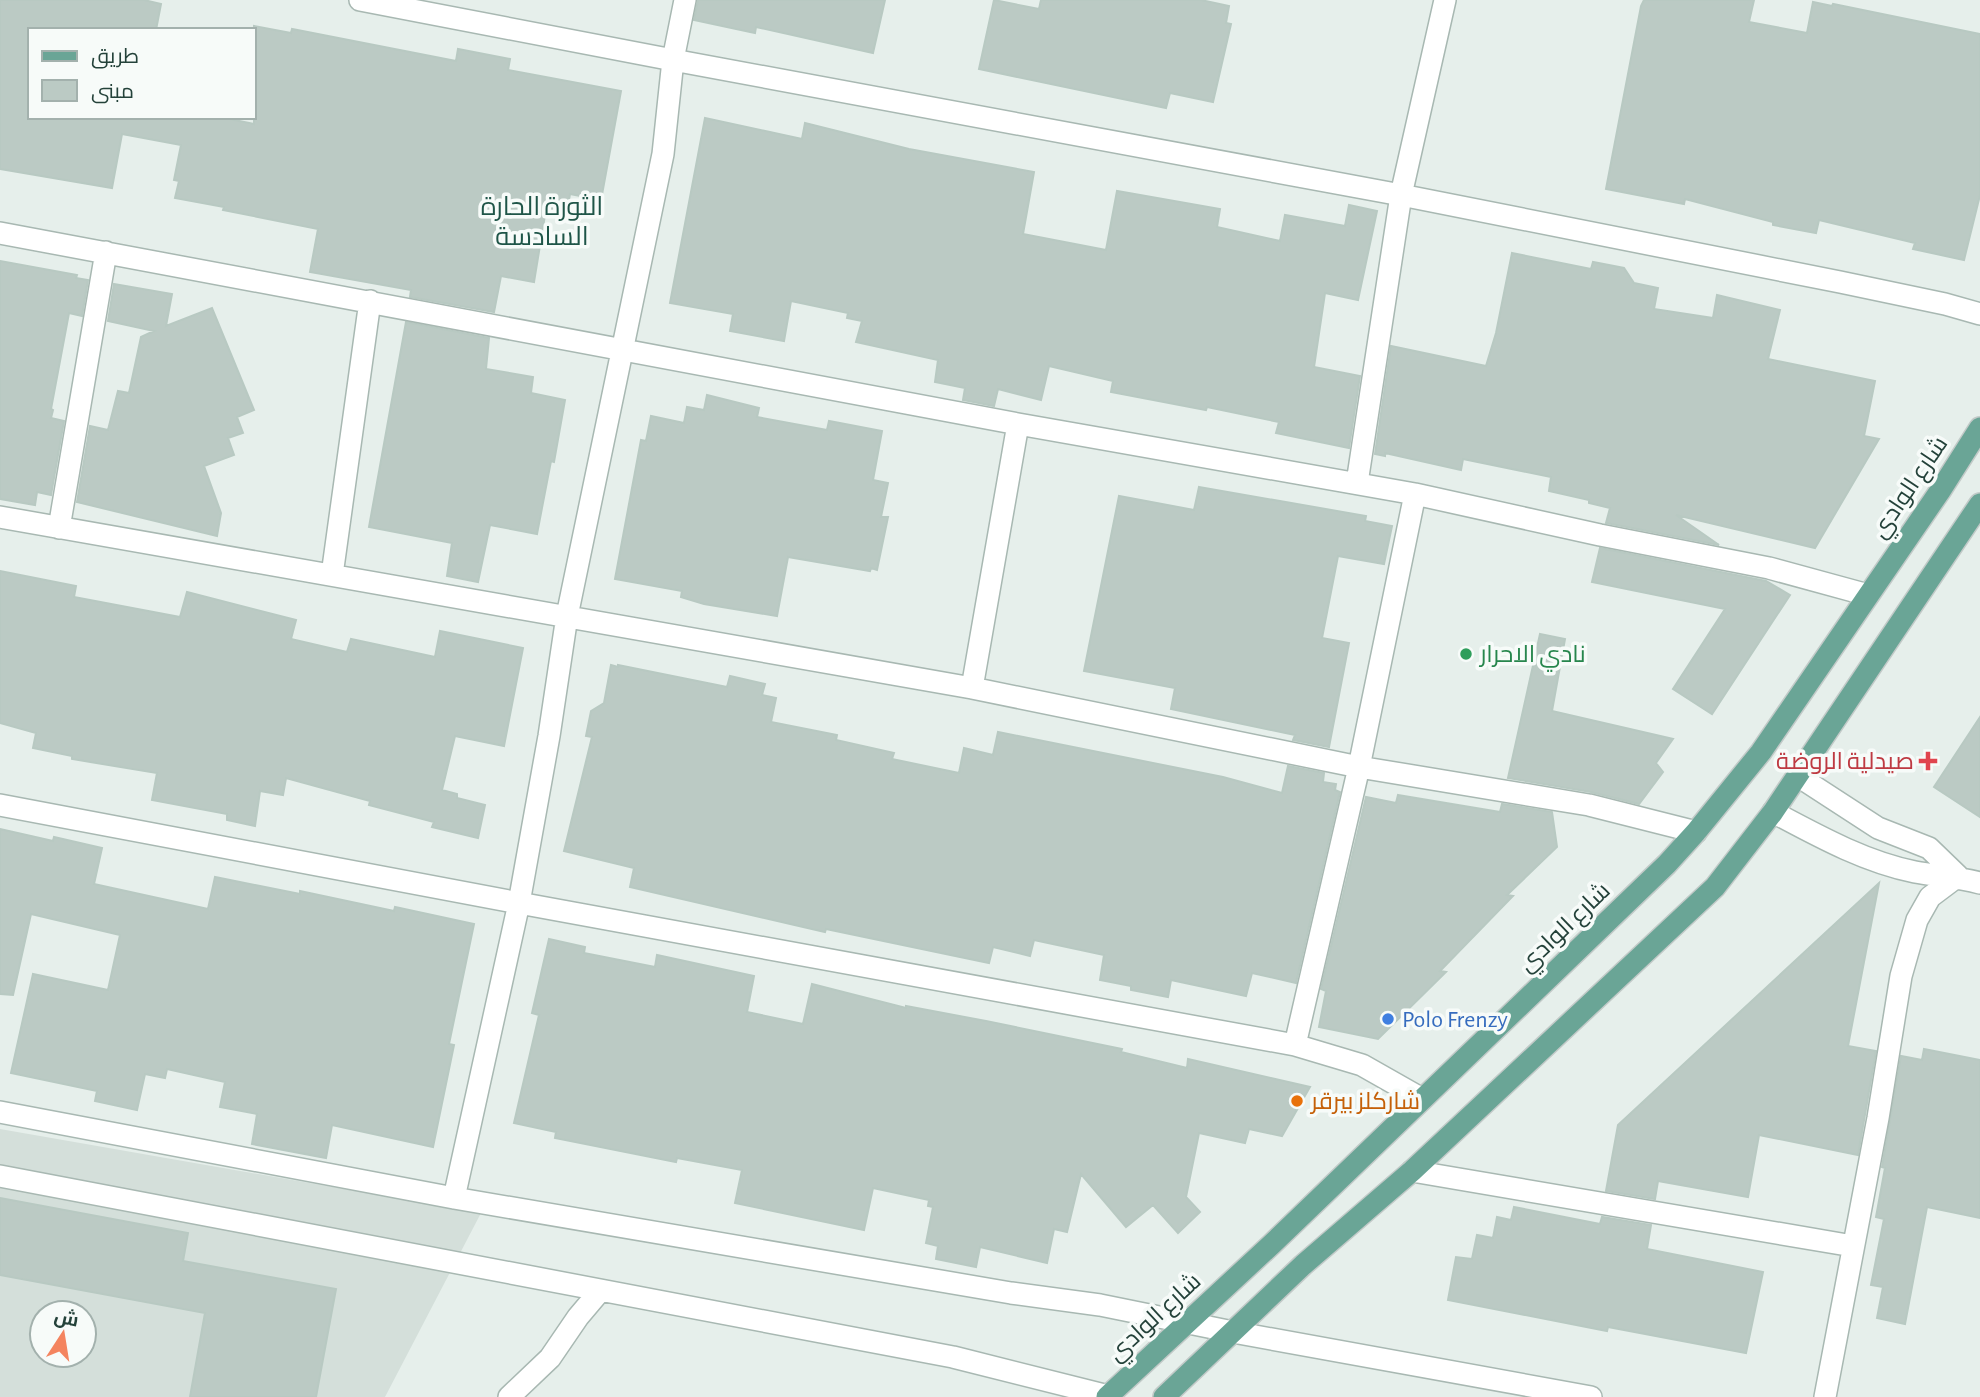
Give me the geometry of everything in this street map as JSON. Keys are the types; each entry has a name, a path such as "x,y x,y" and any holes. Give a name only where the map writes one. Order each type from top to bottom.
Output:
{"main road":[{"name":"شارع الوادي","path":"1109,1397 1667,864 1696,832 1761,752 1940,491 1980,428"},
{"path":"1164,1397 1303,1265 1412,1171 1715,887 1798,776 1980,504"}],"street":[{"path":"360,0 1401,195 1840,282 1980,314"},
{"path":"454,1198 519,903 550,736 567,617 663,154 673,60 685,0"},
{"path":"1357,483 1401,195 1445,0"},
{"path":"0,233 1018,424 1415,494 1600,535 1769,568 1868,595"},
{"path":"59,528 106,252"},
{"path":"332,575 370,301"},
{"path":"972,688 1018,424"},
{"path":"1295,1045 1359,767 1415,494"},
{"path":"0,517 972,688 1359,767 1589,805 1696,832"},
{"path":"1798,776 1878,828 1928,848 1958,876"},
{"path":"0,805 1295,1045 1362,1065 1422,1099"},
{"path":"1773,812 1816,835 1867,857 1915,872 1958,876 1980,883"},
{"path":"1825,1397 1905,965 1917,920 1930,897 1958,876"},
{"path":"0,1112 454,1198 1011,1293 1100,1304 1233,1332 1591,1397"},
{"path":"1412,1171 1853,1245"},
{"path":"0,1176 953,1357 1109,1397"},
{"path":"509,1397 550,1358 600,1291"}],"shaded area":[{"path":"0,1129 481,1213 385,1397 0,1397"}],"building":[{"path":"0,0 144,0 161,4 156,28 28,28 28,119 230,119 254,124 254,26 291,33 292,29 456,61 458,49 510,59 508,70 621,91 601,200 570,194 566,218 545,215 534,282 501,276 494,312 410,297 411,290 310,272 318,229 175,198 179,181 174,180 181,145 122,134 112,188 0,169"},
{"path":"698,0 885,0 873,53 756,27 755,33 694,20"},
{"path":"994,0 1039,9 1041,0 1201,0 1229,6 1226,23 1231,24 1213,102 1170,93 1166,108 979,69"},
{"path":"1644,0 1754,0 1749,22 1807,33 1813,2 1980,34 1980,195 1964,260 1913,249 1915,243 1819,220 1816,233 1773,225 1773,222 1685,199 1684,204 1606,189"},
{"path":"705,118 802,139 805,123 909,149 1034,172 1023,234 1106,250 1117,191 1220,209 1217,227 1280,241 1285,215 1345,226 1349,205 1377,211 1358,300 1325,293 1314,367 1360,376 1349,448 1276,433 1279,422 1207,407 1206,410 1111,392 1113,381 1049,366 1041,400 998,389 994,406 963,400 965,388 935,382 938,360 856,342 862,321 847,318 848,313 791,301 784,341 730,331 733,314 670,303"},
{"path":"1512,253 1591,269 1593,262 1624,268 1634,283 1658,288 1654,309 1713,318 1717,295 1780,310 1768,359 1875,381 1864,436 1879,439 1815,548 1676,515 1719,545 1606,523 1610,508 1549,491 1551,477 1463,459 1461,470 1385,453 1385,456 1375,454 1391,346 1486,366 1496,333"},
{"path":"0,261 77,275 76,278 88,280 82,316 69,313 51,409 51,418 64,421 51,495 37,492 35,505 0,499"},
{"path":"114,284 172,294 166,326 212,308 254,410 237,417 243,433 228,438 234,455 204,466 221,513 217,536 77,502 90,426 108,430 118,391 129,393 141,337 154,331 108,321"},
{"path":"406,322 489,338 486,369 533,377 531,393 565,400 537,534 490,525 478,582 447,576 452,543 369,527"},
{"path":"707,395 759,408 757,417 827,430 829,421 882,431 873,480 888,483 881,517 888,517 877,570 788,557 777,616 704,604 681,597 682,591 615,579 641,440 646,441 651,416 684,423 687,407 704,410"},
{"path":"1199,487 1366,516 1365,521 1392,526 1384,564 1338,556 1322,638 1349,643 1329,747 1293,740 1295,735 1171,709 1175,688 1084,671 1119,496 1194,510"},
{"path":"1600,548 1766,581 1790,595 1712,714 1673,689 1725,609 1592,582"},
{"path":"0,571 76,586 74,597 180,617 187,592 296,620 291,639 347,652 351,639 435,657 440,631 523,648 504,746 455,736 442,790 457,794 457,798 485,805 478,838 432,827 434,822 369,805 370,801 286,778 283,795 260,791 255,826 227,820 227,814 152,800 157,773 72,759 72,756 33,748 36,733 0,723"},
{"path":"1540,634 1565,639 1552,711 1673,739 1656,763 1663,772 1639,804 1591,792 1508,778"},
{"path":"611,665 727,687 730,676 765,684 762,695 776,698 771,722 837,735 836,740 894,753 892,759 959,773 964,748 993,755 998,732 1223,777 1282,793 1288,766 1324,773 1323,782 1336,784 1335,790 1340,792 1296,983 1252,973 1246,996 1171,980 1168,997 1131,990 1131,986 1100,980 1104,955 1034,940 1030,956 993,947 989,963 826,929 825,932 630,887 634,868 564,851 592,737 586,736 591,711 604,703"},
{"path":"1980,717 1980,817 1934,787"},
{"path":"1398,795 1500,812 1502,804 1552,812 1557,847 1507,895 1513,896 1440,971 1446,972 1378,1039 1319,1027 1326,991 1321,989 1366,797 1396,803"},
{"path":"0,829 102,848 94,884 208,909 215,877 300,894 300,891 394,911 395,907 474,924 449,1044 454,1045 433,1147 332,1125 326,1158 252,1144 257,1114 220,1107 225,1082 167,1069 165,1078 145,1074 137,1110 95,1101 97,1091 11,1073 33,974 108,990 120,935 31,914 13,995 0,994"},
{"path":"1879,883 1848,1046 1876,1051 1858,1155 1759,1135 1748,1197 1658,1181 1655,1199 1606,1191 1618,1125"},
{"path":"549,939 585,947 584,953 655,967 657,955 754,976 747,1012 803,1024 812,984 906,1008 986,1021 1122,1049 1121,1052 1187,1068 1188,1059 1310,1087 1282,1136 1249,1129 1245,1143 1199,1133 1186,1197 1200,1212 1178,1233 1153,1205 1126,1227 1081,1174 1067,1232 1054,1229 1047,1263 980,1247 976,1267 936,1259 938,1246 926,1243 933,1207 928,1206 929,1200 873,1188 864,1230 735,1203 742,1170 677,1158 676,1162 555,1138 556,1132 514,1123 539,1015 532,1013"},
{"path":"1924,1049 1980,1060 1980,1218 1927,1207 1905,1324 1877,1318 1883,1287 1871,1285 1884,1219 1876,1217 1885,1168 1882,1167 1901,1056 1922,1060"},
{"path":"0,1198 188,1233 183,1261 336,1289 316,1397 190,1397 205,1313 0,1275"},
{"path":"1514,1207 1600,1224 1602,1217 1651,1225 1647,1249 1763,1272 1746,1353 1608,1327 1607,1331 1448,1300 1456,1257 1472,1259 1477,1235 1493,1238 1497,1217 1511,1220"}],"place":[{"name":"نادي الاحرار","path":"1466,654"},
{"name":"صيدلية الروضة","path":"1928,761"},
{"name":"Polo Frenzy","path":"1388,1019"},
{"name":"شاركلز بيرقر","path":"1297,1101"}],"district":[{"name":"الثورة الحارة السادسة","path":"542,221"}]}
